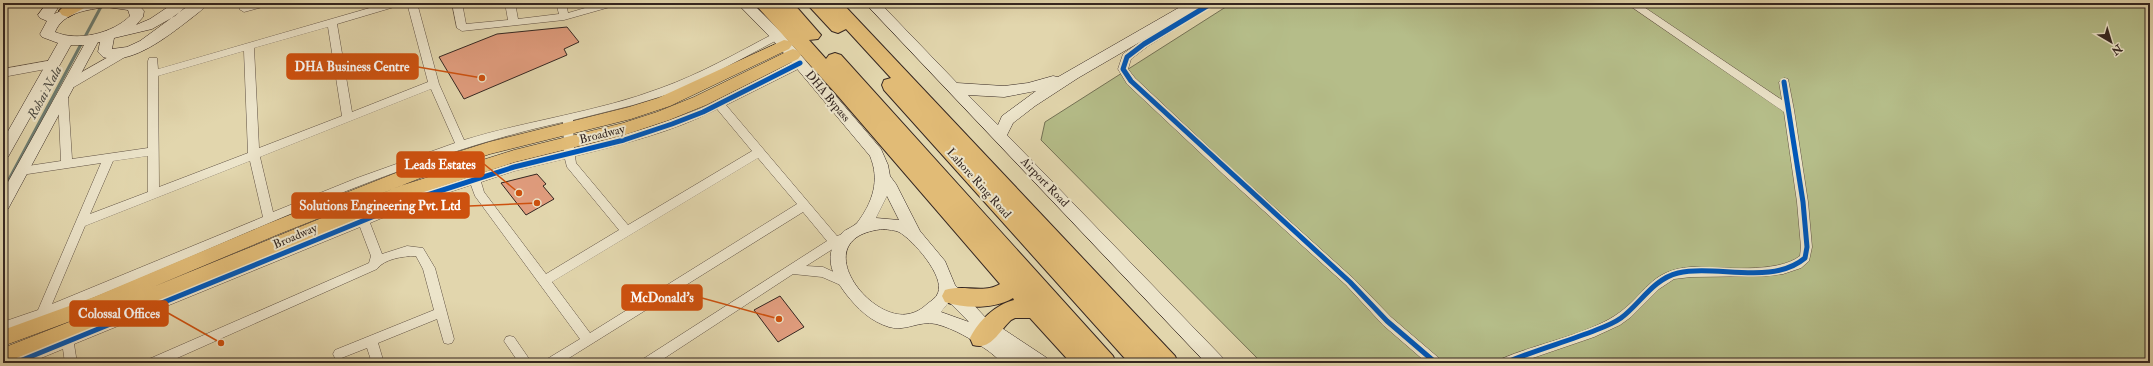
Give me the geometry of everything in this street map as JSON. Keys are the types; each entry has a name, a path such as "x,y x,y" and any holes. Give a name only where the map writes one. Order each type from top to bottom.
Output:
{"highway":[{"path":"763,3 822,65 1035,310 1085,363"},
{"name":"Lahore Ring Road","path":"783,3 862,88 1105,363"},
{"name":"Lahore Ring Road","path":"814,3 867,58 965,169 1143,363"},
{"path":"832,3 1167,363"},
{"path":"950,292 1000,296 1008,291 1013,284"},
{"path":"986,333 1004,312 1022,308 1035,310"}],"main road":[{"path":"125,3 132,6 137,11 133,22 122,30 101,37 66,41 53,39 47,34 48,26 64,9 92,5 125,3"},
{"path":"122,30 133,30 157,21 183,3"},
{"path":"101,37 105,52 108,54 121,54 153,38 201,3"},
{"name":"DHA Bypass","path":"744,3 789,50 876,153 881,163 884,179"},
{"name":"Airport Road","path":"872,3 1217,363"},
{"path":"1000,135 1004,124 1016,112 1073,74 1197,3"},
{"path":"3,205 70,84 101,37"},
{"path":"3,153 66,41"},
{"name":"Broadway","path":"3,338 100,302 395,180 478,152 568,135 624,129 680,110 789,50"},
{"path":"953,87 983,92 1016,91 1035,87 1073,74"},
{"name":"Broadway","path":"3,356 70,330 406,191 568,135"},
{"path":"862,227 880,197 884,179"},
{"path":"884,179 891,188 914,234 936,262 947,282 950,292 986,333 1020,363"},
{"path":"914,234 903,227 892,224 878,223 862,227 841,239 837,261 838,268 845,282 866,307 882,318 907,321 923,316 950,292"},
{"path":"923,316 951,322 986,333 1041,363"}],"street":[{"path":"244,9 267,3"},
{"path":"154,74 398,3"},
{"path":"412,3 434,84 461,145"},
{"path":"457,3 462,28 564,17 614,3"},
{"path":"510,3 514,23"},
{"path":"561,3 564,17"},
{"path":"1212,3 1144,44 1127,57 1123,69 1135,85 1228,172 1350,282 1387,321 1436,363"},
{"path":"1631,3 1789,110"},
{"path":"332,22 348,118"},
{"path":"249,47 254,155 269,218"},
{"path":"3,327 42,313 269,218 411,162 461,145 568,135 654,131 703,112 719,104 789,50"},
{"path":"15,363 68,343 363,220 421,197 475,179 568,135 633,101 789,50"},
{"path":"70,84 121,54"},
{"path":"153,61 155,151 154,193"},
{"path":"3,73 53,64"},
{"path":"1505,363 1526,353 1582,336 1620,319 1670,275 1693,271 1780,271 1800,264 1806,257 1807,247 1803,202 1784,82"},
{"path":"83,222 434,84"},
{"path":"63,97 66,164"},
{"path":"647,363 841,239 803,206 719,104"},
{"path":"568,135 571,164 627,231"},
{"path":"21,171 155,151"},
{"path":"545,280 760,152"},
{"path":"42,313 110,158"},
{"path":"475,179 479,193 588,340"},
{"path":"551,363 803,206"},
{"path":"363,220 377,260"},
{"path":"153,363 365,271 373,266 377,260 407,251 419,251 429,268 448,340"},
{"path":"792,269 823,272 845,282"},
{"path":"339,354 441,312"},
{"path":"510,340 526,363"},
{"path":"371,341 378,363"},
{"path":"68,343 71,363"}],"green space":[{"path":"1232,3 2150,3 2150,363 1262,363 1041,140 1045,122"}],"building":[{"path":"567,27 579,42 564,49 567,55 464,99 439,57 497,34"},
{"path":"537,174 546,184 543,186 554,199 526,215 501,183"},
{"path":"780,296 804,327 778,342 754,310"}],"waterway":[{"name":"Rohai Nala","path":"7,183 103,3"},
{"name":"Rohai Nala","path":"3,190 7,182"}],"cycle path":[{"path":"1212,3 1144,44 1127,57 1123,69 1131,81 1228,172 1350,282 1387,321 1436,363"},
{"path":"15,363 421,197 514,167 624,140 672,124 703,112 800,63"},
{"path":"1505,363 1529,353 1589,333 1620,319 1655,286 1663,280 1679,273 1747,272 1783,269 1797,265 1805,258 1807,247 1803,202 1784,82"}],"place":[{"name":"DHA Business Centre","path":"482,78"},
{"name":"Leads Estates","path":"519,193"},
{"name":"Solutions Engineering Pvt. Ltd","path":"537,203"},
{"name":"McDonald's","path":"779,319"},
{"name":"Colossal Offices","path":"221,343"}]}
